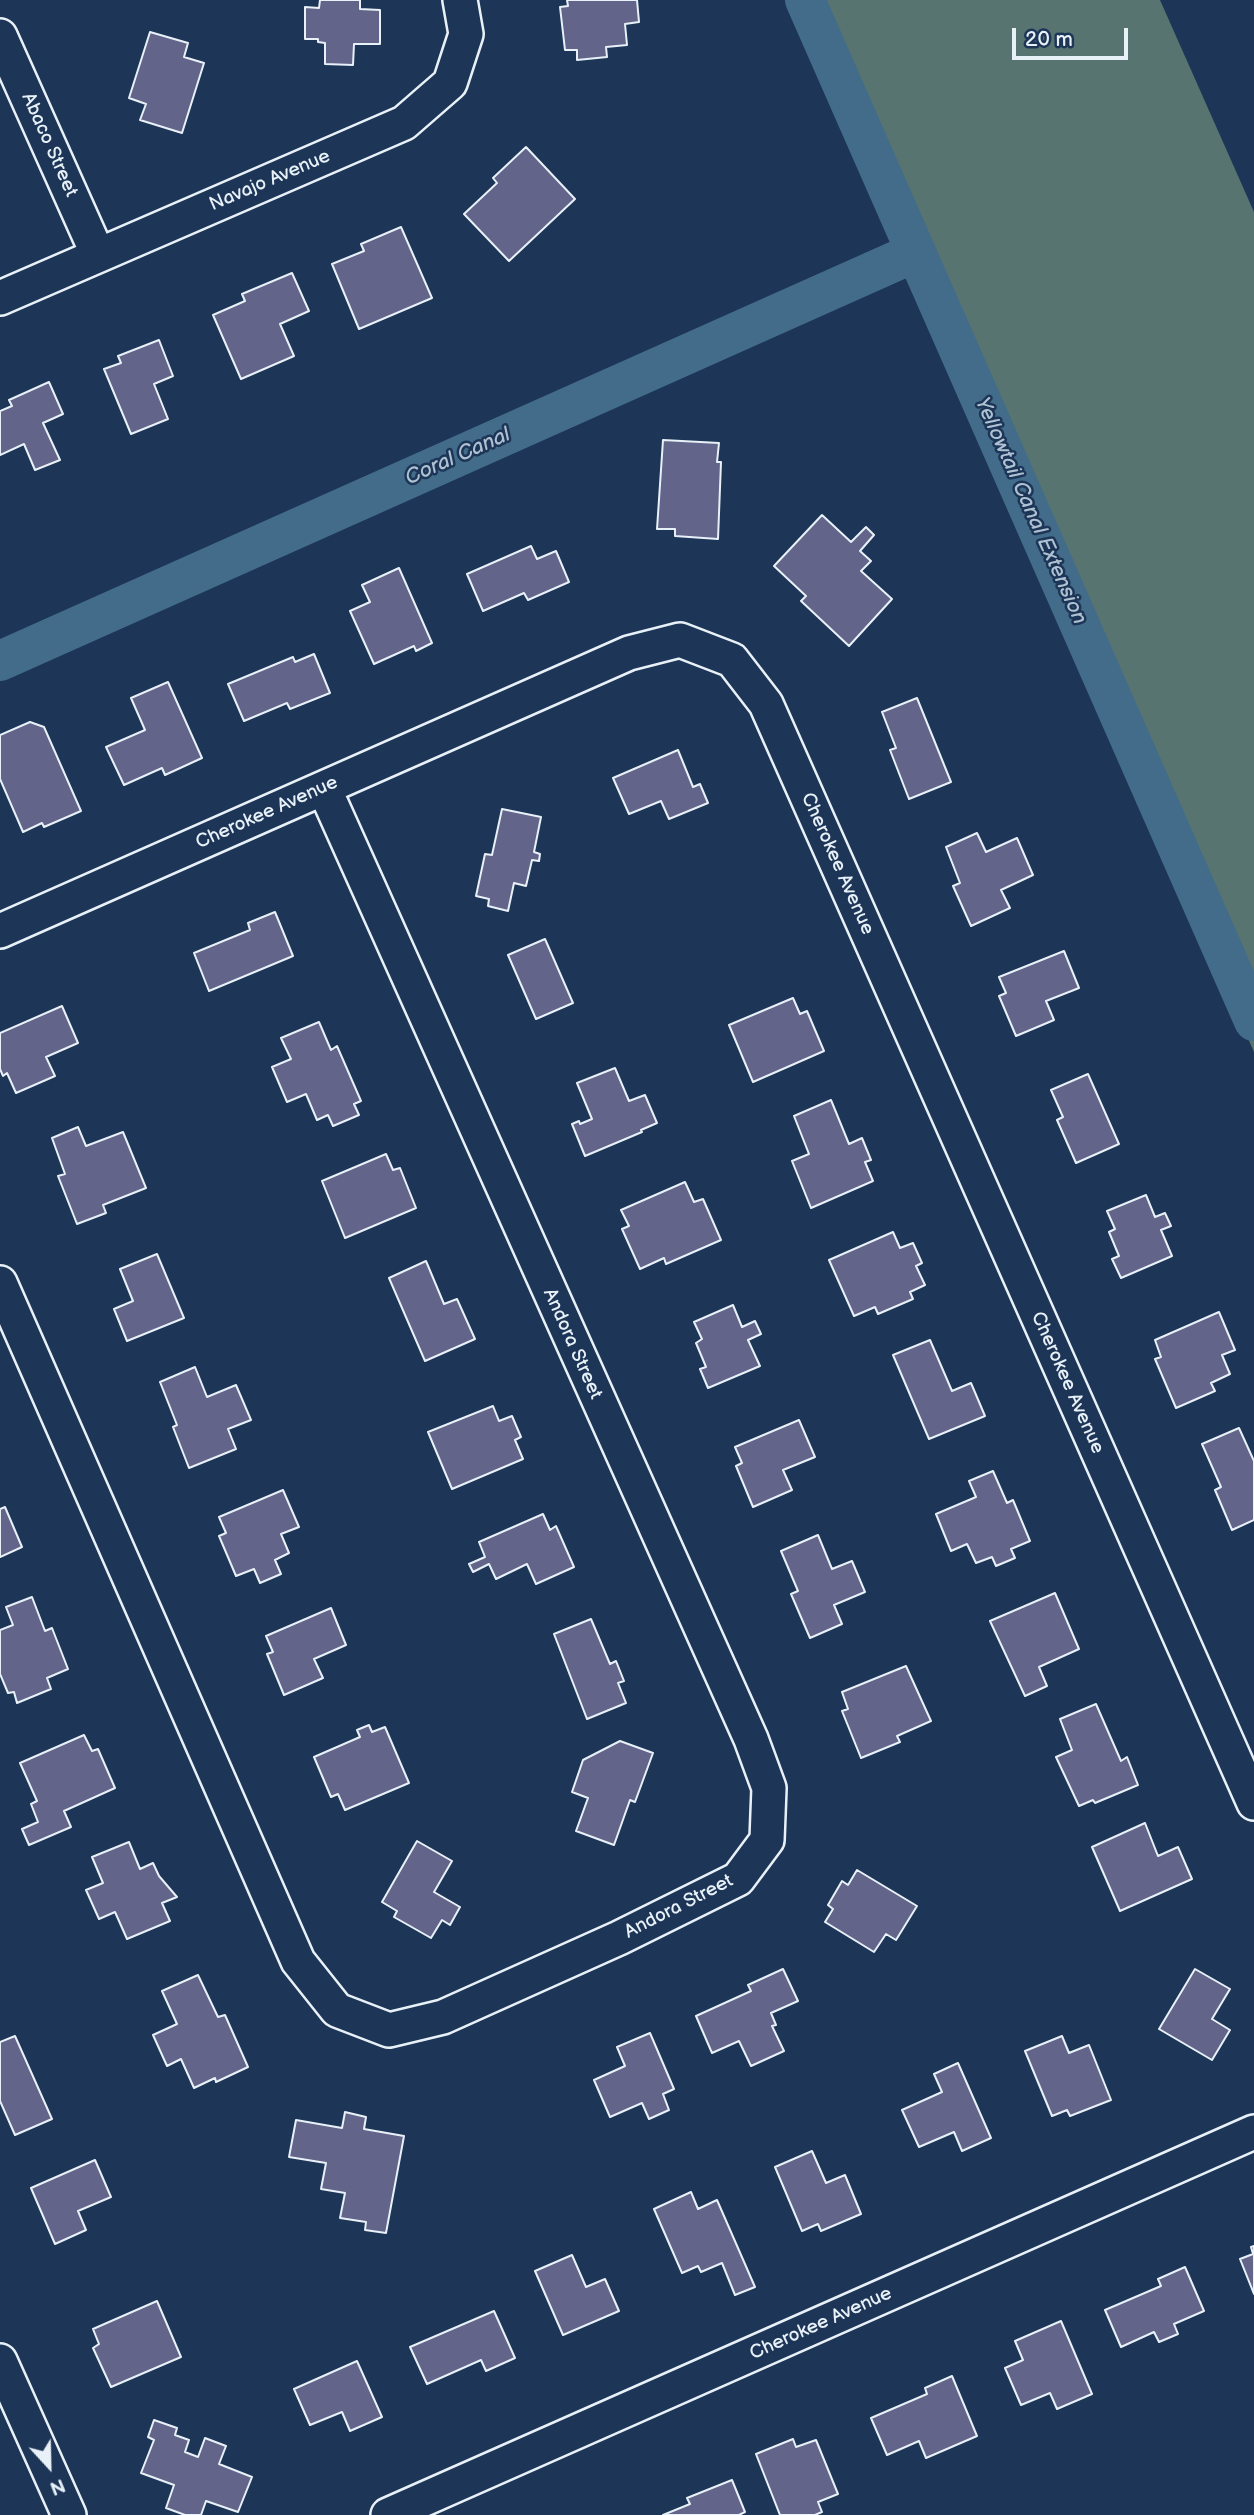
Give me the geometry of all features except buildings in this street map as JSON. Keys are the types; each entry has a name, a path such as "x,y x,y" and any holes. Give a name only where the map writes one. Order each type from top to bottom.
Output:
{"street":[{"name":"Navajo Avenue","path":"0,298 404,123 450,83 466,34 460,0"},
{"name":"Abaco Street","path":"0,36 97,255"},
{"name":"Cherokee Avenue","path":"0,931 629,653 680,640 732,660 766,704 1254,1803"},
{"name":"Andora Street","path":"0,1283 298,1961 337,2010 389,2030 443,2017 619,1938 738,1879 766,1840 769,1788 751,1739 324,788"},
{"name":"Cherokee Avenue","path":"388,2515 1254,2132"},
{"path":"0,2361 69,2515"}],"green space":[{"path":"791,0 1160,0 1254,212 1254,1052"}],"waterway":[{"name":"Yellowtail Canal Extension","path":"805,0 1254,1021"},
{"name":"Coral Canal","path":"0,661 916,252"}]}
